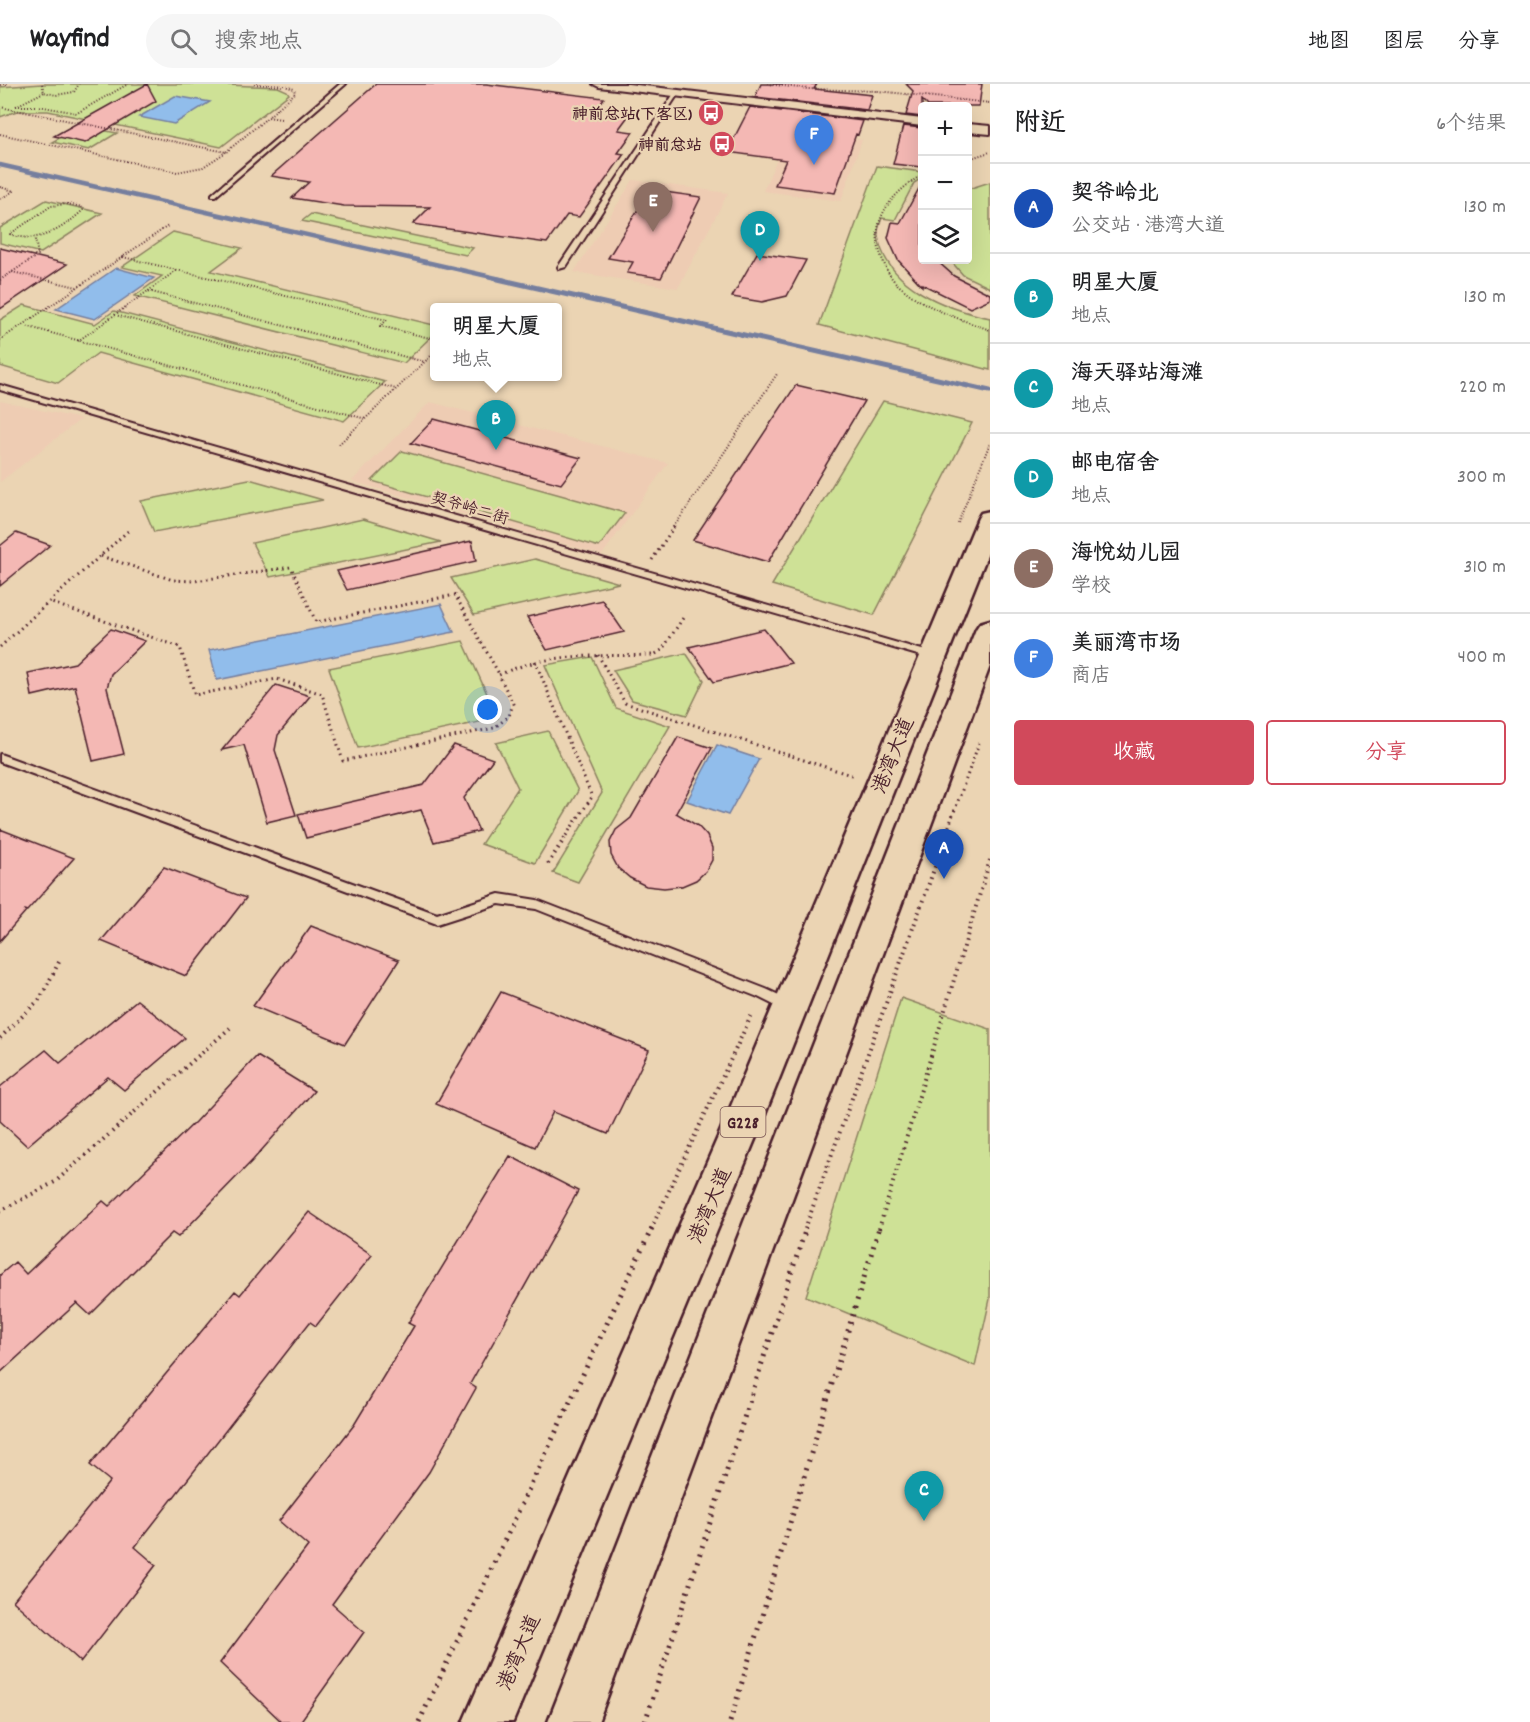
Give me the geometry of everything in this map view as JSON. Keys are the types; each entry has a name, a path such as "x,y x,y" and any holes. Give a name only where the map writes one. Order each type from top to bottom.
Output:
{"highway":[{"name":"港湾大道","path":"488,1722 737,1137 776,1000 932,656 990,518"},
{"name":"G228","path":"573,1722 990,629"}],"street":[{"path":"599,84 918,123"},
{"path":"972,128 990,130"}],"lane":[{"path":"214,195 343,84"},
{"path":"562,267 675,94"},
{"name":"契爷岭二街","path":"0,387 932,656"},
{"path":"0,758 437,919 499,899 537,905 776,1000"}],"path":[{"path":"0,85 8,84"},
{"path":"42,84 44,92"},
{"path":"16,106 23,100 44,92 66,94 74,92 79,84"},
{"path":"9,108 38,106 77,113 128,84"},
{"path":"0,134 177,172 188,172 208,167 292,98 295,93 294,89 285,86 254,84"},
{"path":"767,84 990,103"},
{"path":"866,91 868,84"},
{"path":"0,107 226,152"},
{"path":"268,117 299,122"},
{"path":"972,158 990,152"},
{"path":"918,177 908,183 880,214 876,227 878,254 891,279 932,308 990,330"},
{"path":"0,188 14,190 0,199"},
{"path":"67,204 82,207 81,213 47,235 35,239 28,240 10,234 51,206 67,204"},
{"path":"0,340 168,226"},
{"path":"0,280 38,255 35,239"},
{"path":"122,257 387,320 380,326 430,338"},
{"path":"78,341 177,270"},
{"path":"12,272 77,287"},
{"path":"148,291 425,362"},
{"path":"114,315 396,389"},
{"path":"22,325 366,419"},
{"path":"339,444 430,357"},
{"path":"643,573 777,374"},
{"path":"956,530 990,443"},
{"path":"0,647 129,531"},
{"path":"49,602 180,647 195,695 277,679 322,694 343,761 494,728 504,722 514,706 513,697 455,595 316,622 291,567 195,581 173,580 100,556"},
{"path":"499,675 514,666 535,661 597,654 654,656 662,650 685,615"},
{"path":"597,654 626,703 854,776"},
{"path":"535,661 592,796 548,864"},
{"path":"645,1722 812,1212 982,734"},
{"path":"850,787 859,766"},
{"path":"729,1722 990,860"},
{"path":"0,1038 40,999 59,962"},
{"path":"419,1722 776,1000"},
{"path":"0,1211 55,1182 230,1028"}],"shaded area":[{"path":"789,131 862,140 841,201 763,191"},
{"path":"633,180 728,193 678,288 574,272"},
{"path":"0,401 81,419 0,482"},
{"path":"430,402 668,463 602,555 352,481"}],"green space":[{"path":"42,84 204,84 278,87 289,94 221,147 48,111 17,111 0,117 0,87"},
{"path":"81,126 117,133 89,150 52,142"},
{"path":"877,166 918,171 918,180 914,183 895,220 882,218 878,234 883,254 893,269 921,293 955,309 990,318 990,370 819,325"},
{"path":"990,182 990,288 963,275 953,264 972,264 972,188"},
{"path":"46,200 102,213 41,253 0,243 0,228"},
{"path":"311,214 473,248 466,255 302,221"},
{"path":"173,232 242,248 211,271 430,324 430,338 404,363 135,296 162,276 122,267"},
{"path":"24,305 95,324 114,311 385,382 344,421 98,353 58,383 0,366 0,320"},
{"path":"883,401 972,423 874,615 772,585"},
{"path":"402,451 625,513 599,547 372,481"},
{"path":"249,479 323,500 154,532 141,501"},
{"path":"363,519 441,542 270,577 252,543"},
{"path":"535,559 619,583 474,615 451,578"},
{"path":"463,641 498,718 358,748 329,668"},
{"path":"686,653 704,680 687,715 632,700 613,670"},
{"path":"592,657 616,708 670,726 578,882 553,873 602,793 545,665"},
{"path":"548,731 578,791 535,863 481,844 518,788 496,743"},
{"path":"901,998 990,1029 990,1299 975,1366 806,1296"}],"water":[{"path":"175,96 210,102 174,124 139,117"},
{"path":"116,268 154,278 95,319 56,309"},
{"path":"441,604 454,632 217,680 209,650"},
{"path":"717,745 759,759 728,815 687,801"}],"building":[{"path":"147,84 156,101 85,143 54,136"},
{"path":"376,84 486,84 604,98 598,107 632,111 618,130 633,132 618,153 624,154 579,217 567,215 547,243 413,224 430,207 344,206 292,198 309,182 271,176"},
{"path":"761,84 817,84 814,89 872,95 867,110 755,97"},
{"path":"906,84 982,84 979,106 972,106 972,102 924,102 922,100 918,102 918,116 906,115 913,91"},
{"path":"750,107 863,121 858,135 856,134 835,193 775,185 786,160 727,152"},
{"path":"903,126 918,128 918,167 893,164"},
{"path":"650,190 701,197 661,278 627,273 633,262 608,258"},
{"path":"918,190 918,264 940,264 954,276 990,294 990,299 970,308 922,284 922,286 898,260 888,238 892,222 900,223"},
{"path":"0,248 67,264 0,309"},
{"path":"757,253 806,260 787,296 762,302 732,297"},
{"path":"796,385 864,401 768,562 693,540"},
{"path":"434,419 581,458 561,484 411,443"},
{"path":"16,533 50,545 0,586 0,546"},
{"path":"472,541 476,561 347,590 337,571"},
{"path":"602,600 624,632 547,650 527,617"},
{"path":"111,629 145,641 111,674 107,688 124,754 93,761 75,686 32,696 28,673 75,663"},
{"path":"764,629 791,663 714,682 689,647"},
{"path":"276,685 310,696 278,735 275,750 296,815 267,822 244,745 222,750"},
{"path":"678,737 712,748 676,813 698,826 707,836 712,848 712,860 706,871 696,880 682,886 664,888 646,886 630,878 618,868 611,855 610,842 616,830 631,818"},
{"path":"454,745 493,759 464,798 479,831 434,842 421,810 306,838 298,814 424,785"},
{"path":"0,829 74,858 27,911 24,910 26,911 0,941"},
{"path":"164,867 246,898 186,976 101,941"},
{"path":"311,926 399,960 345,1044 253,1006"},
{"path":"501,992 649,1050 608,1134 553,1112 535,1147 436,1104"},
{"path":"137,1000 185,1038 124,1090 108,1077 27,1146 0,1121 0,1087 46,1050 60,1063"},
{"path":"257,1056 314,1091 253,1160 178,1237 172,1233 90,1315 77,1303 0,1373 0,1275 15,1262 26,1274 103,1201 109,1206 195,1122"},
{"path":"510,1156 578,1191 470,1384 476,1388 429,1472 332,1604 364,1632 300,1722 282,1722 220,1663 308,1546 279,1521 354,1425 414,1326 408,1323"},
{"path":"309,1212 372,1255 316,1326 310,1322 135,1547 156,1565 81,1662 13,1601 110,1481 90,1465 235,1291 240,1295"}],"waterway":[{"path":"0,165 505,280"},
{"path":"498,279 990,391"}],"place":[{"name":"神前总站(下客区)","path":"711,113"},
{"name":"神前总站","path":"722,144"},
{"name":"美丽湾市场","path":"814,165"},
{"name":"海悦幼儿园","path":"653,232"},
{"name":"邮电宿舍","path":"760,261"},
{"name":"明星大厦","path":"496,450"},
{"name":"契爷岭北","path":"944,879"},
{"name":"海天驿站海滩","path":"924,1521"}]}
